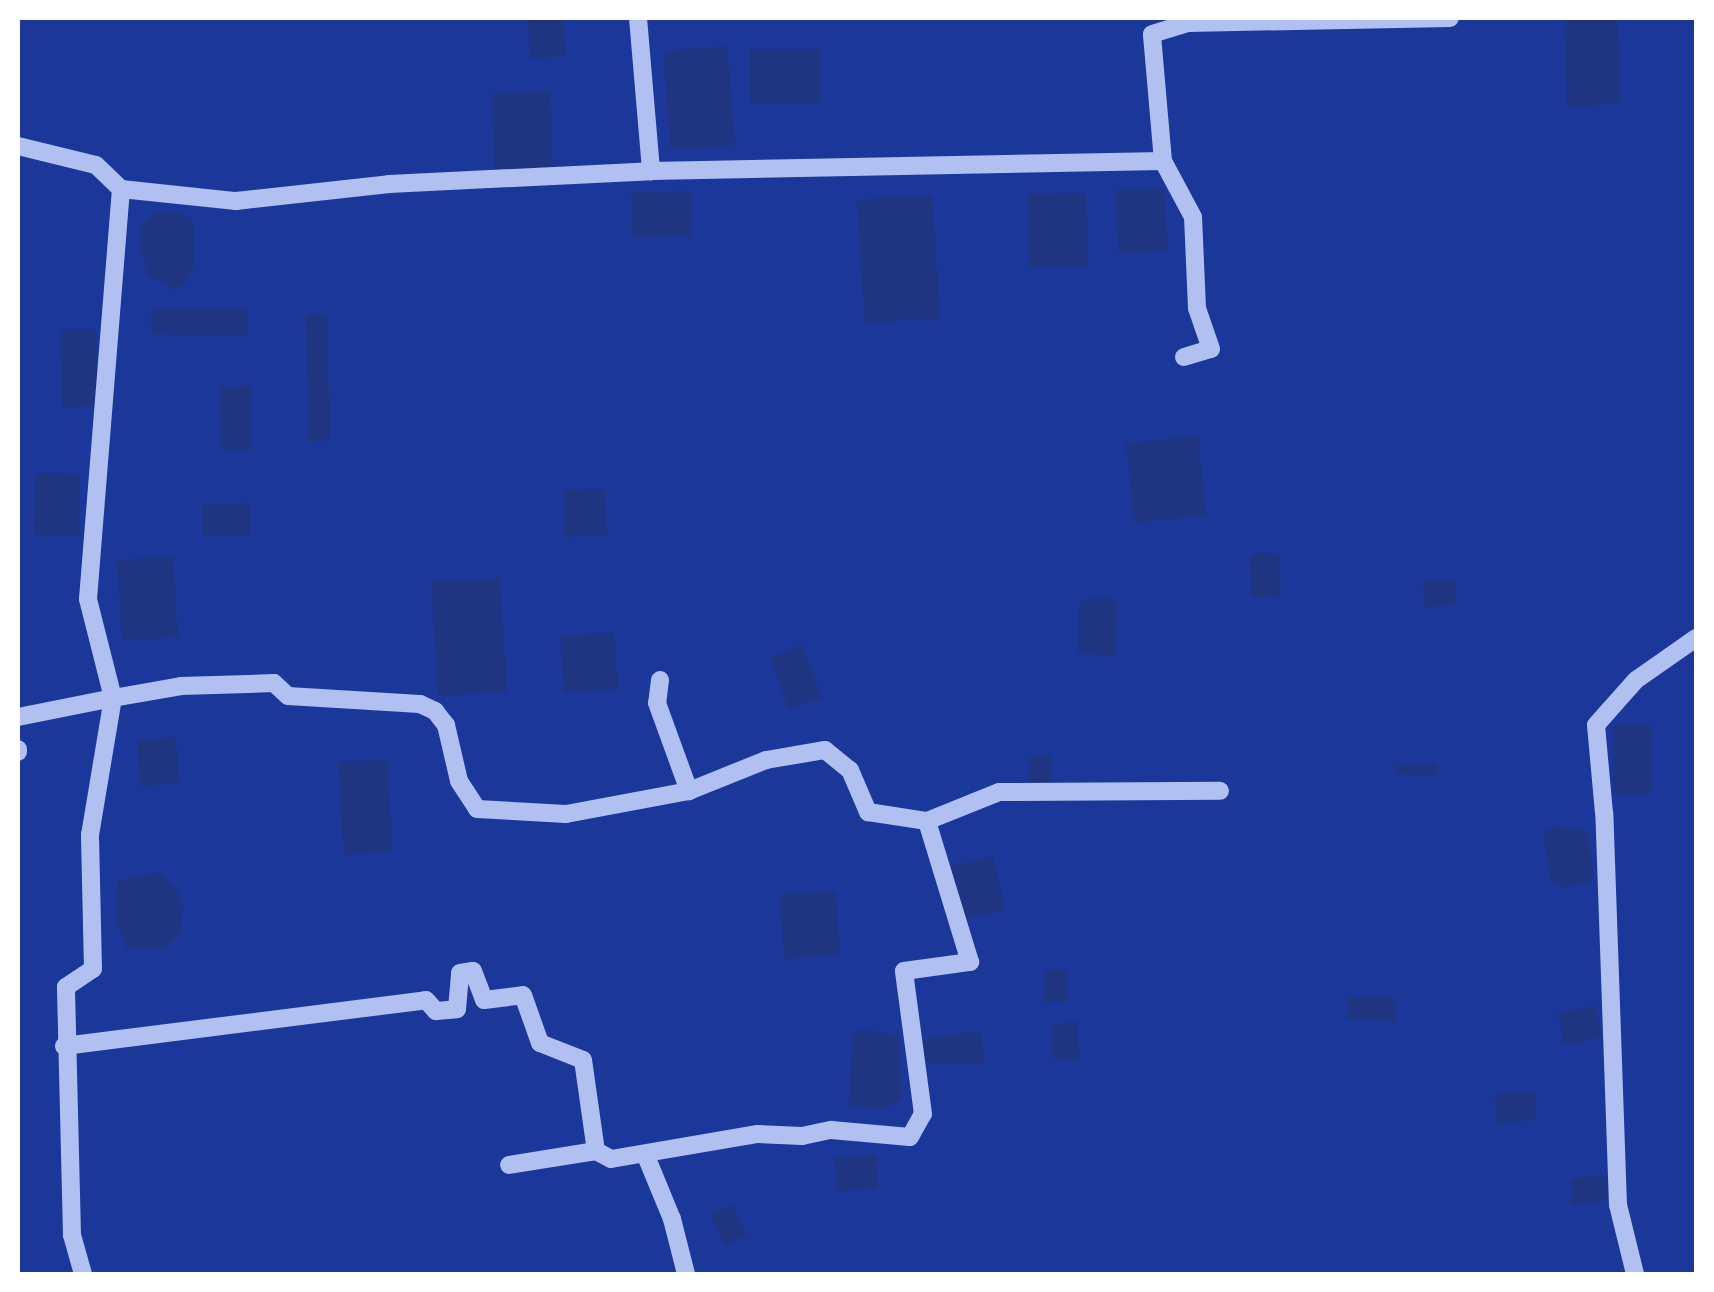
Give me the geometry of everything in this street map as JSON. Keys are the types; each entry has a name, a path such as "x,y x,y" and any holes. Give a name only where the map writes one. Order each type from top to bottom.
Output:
{"street":[{"path":"638,18 652,171"},
{"path":"1184,357 1212,350 1198,308 1193,216 1163,160 1152,34 1187,23 1450,18"},
{"path":"18,146 96,165 121,189 236,201 389,184 652,171 1163,160"},
{"path":"83,1274 72,1235 64,1046 66,986 93,969 90,836 113,698 88,599 121,189"},
{"path":"1635,1274 1618,1205 1604,813 1596,725 1636,680 1696,638"},
{"path":"660,680 657,703 689,790"},
{"path":"18,717 181,686 274,683 288,696 420,704 435,711 446,725 459,781 477,810 566,814 689,790 766,760 826,750 850,770 868,812 928,822 999,792 1220,790"},
{"path":"509,1165 596,1151 612,1159 646,1156 758,1134 802,1136 831,1130 896,1139 910,1137 923,1114 904,971 970,962 928,822"},
{"path":"64,1046 426,1000 436,1011 457,1009 460,973 473,972 484,1000 522,995 540,1042 583,1060 596,1151"},
{"path":"646,1156 672,1220 686,1274"}],"water":[{"path":"528,18 564,18 566,56 530,58"},
{"path":"1565,18 1618,18 1620,104 1567,106"},
{"path":"727,46 735,145 671,150 663,51"},
{"path":"750,49 821,49 821,103 750,103"},
{"path":"550,91 553,167 495,170 492,94"},
{"path":"1164,188 1168,251 1119,254 1115,191"},
{"path":"691,191 692,236 632,237 631,192"},
{"path":"1086,193 1088,266 1029,267 1028,194"},
{"path":"932,195 940,318 865,323 857,200"},
{"path":"155,212 184,213 194,223 194,266 186,282 174,290 148,274 140,249 141,226"},
{"path":"151,307 248,309 248,336 151,334"},
{"path":"306,314 327,314 330,441 308,441"},
{"path":"61,329 96,329 97,406 62,407"},
{"path":"251,386 252,449 221,450 220,387"},
{"path":"1198,436 1206,516 1134,522 1126,443"},
{"path":"35,473 80,474 79,536 34,535"},
{"path":"605,489 607,536 564,537 563,490"},
{"path":"249,503 250,535 203,537 202,505"},
{"path":"1254,553 1280,554 1281,598 1251,597 1250,558"},
{"path":"173,557 178,637 122,641 117,560"},
{"path":"500,578 507,692 438,696 431,582"},
{"path":"1455,579 1457,605 1424,607 1423,581"},
{"path":"1110,598 1117,602 1116,655 1078,654 1079,606 1086,599"},
{"path":"614,632 618,689 564,692 560,636"},
{"path":"802,645 822,698 789,709 770,657"},
{"path":"1651,725 1652,793 1613,794 1613,726"},
{"path":"176,737 179,783 140,786 137,740"},
{"path":"1052,755 1051,785 1029,784 1029,757"},
{"path":"387,759 393,852 344,855 338,762"},
{"path":"1435,763 1439,775 1395,774 1396,766"},
{"path":"1555,825 1587,832 1594,873 1590,883 1563,888 1551,881 1544,841 1545,833"},
{"path":"993,856 1006,909 961,920 948,867"},
{"path":"157,872 176,887 183,905 181,934 164,948 126,949 115,915 118,881"},
{"path":"836,891 840,955 784,959 780,895"},
{"path":"1059,969 1067,973 1067,1002 1044,1002 1044,972"},
{"path":"1347,998 1394,998 1396,1021 1348,1019"},
{"path":"1596,1006 1602,1036 1563,1043 1558,1012"},
{"path":"1078,1022 1079,1059 1052,1059 1053,1024"},
{"path":"867,1029 899,1036 901,1098 884,1110 849,1105 852,1032"},
{"path":"981,1033 985,1063 929,1064 924,1059 922,1040"},
{"path":"1534,1092 1537,1120 1496,1123 1495,1095"},
{"path":"876,1155 878,1189 837,1191 834,1157"},
{"path":"1607,1178 1608,1200 1572,1205 1571,1179"},
{"path":"732,1204 747,1235 725,1245 710,1214"}]}
